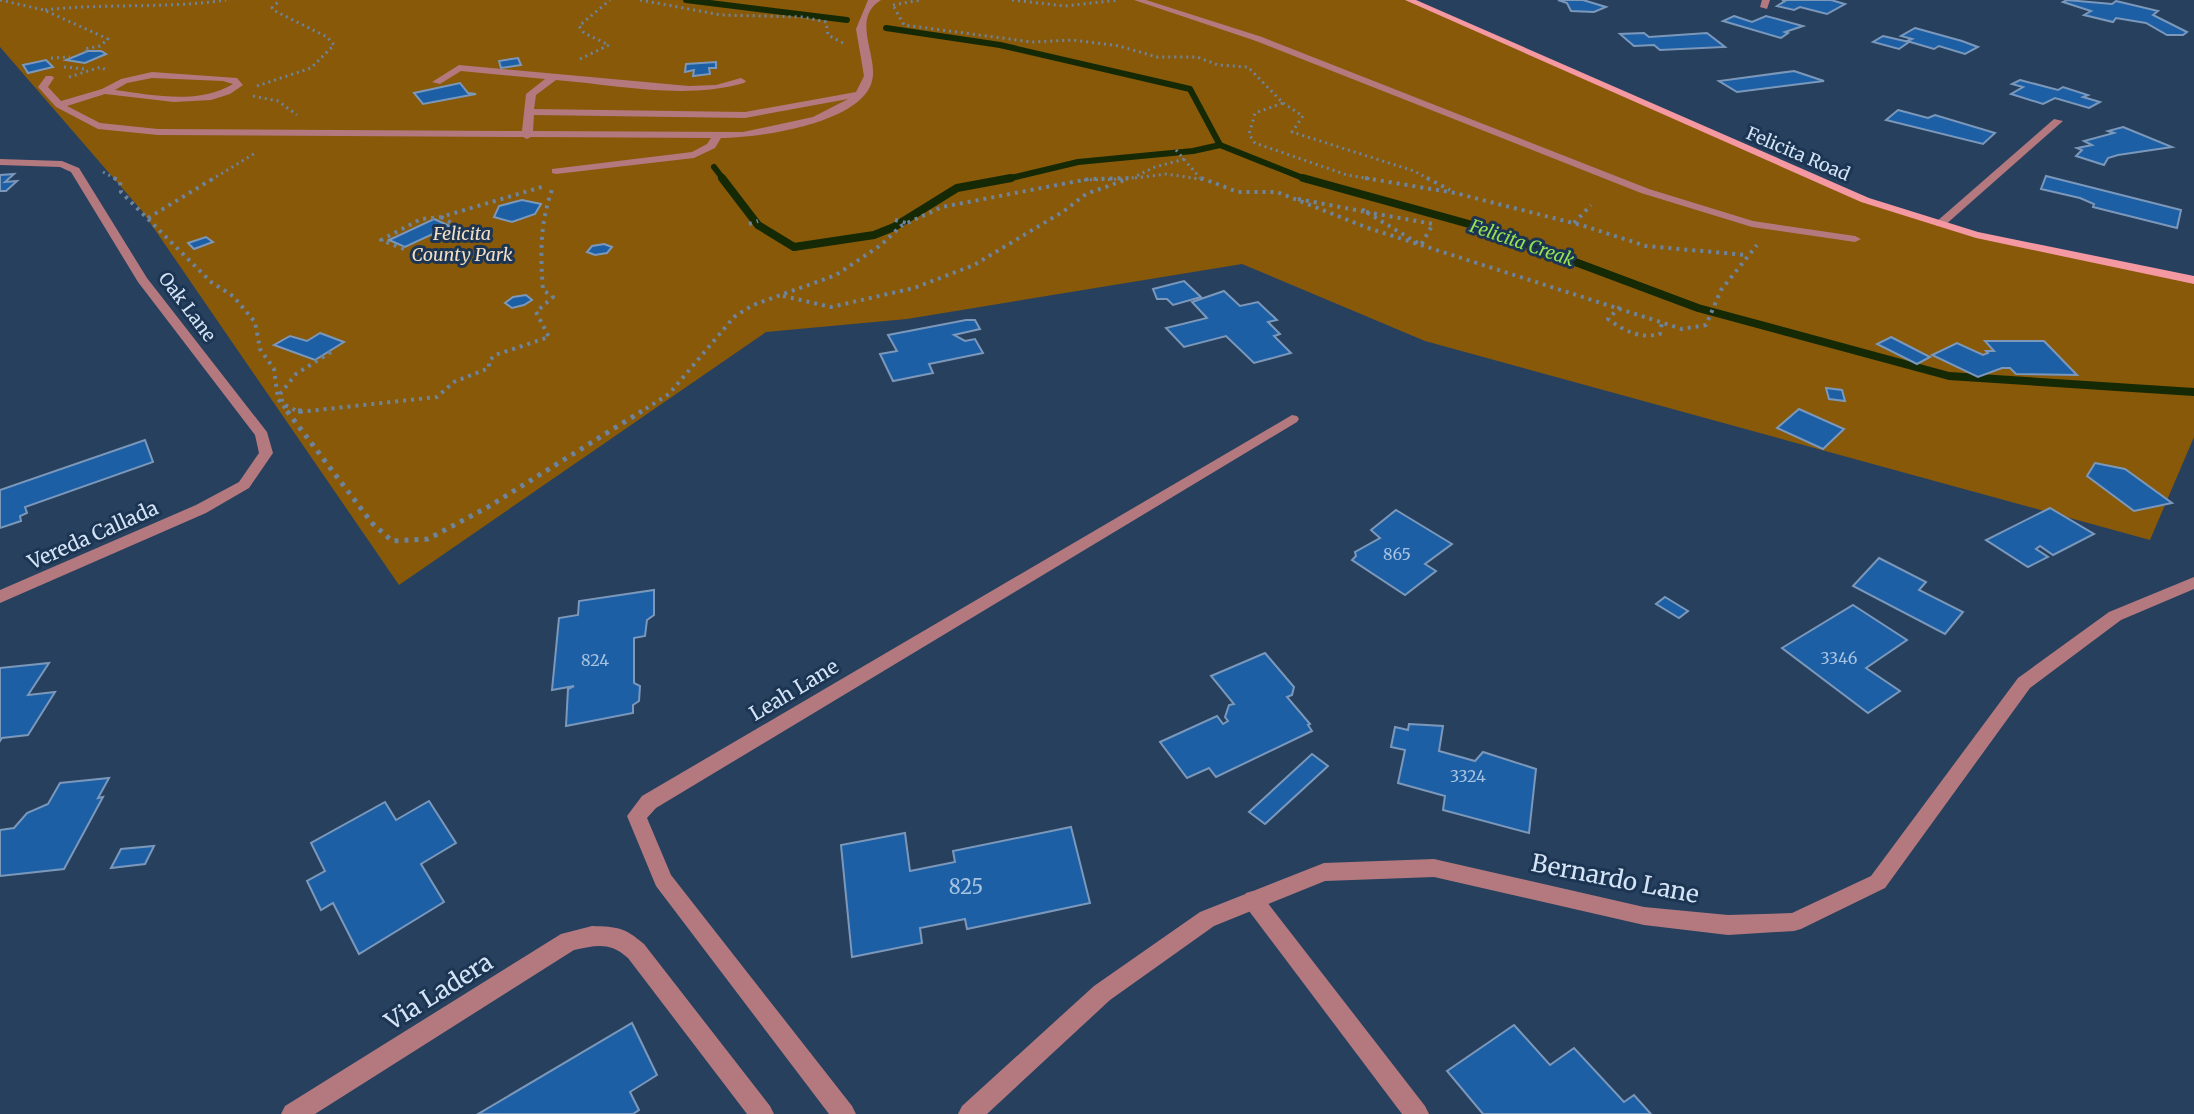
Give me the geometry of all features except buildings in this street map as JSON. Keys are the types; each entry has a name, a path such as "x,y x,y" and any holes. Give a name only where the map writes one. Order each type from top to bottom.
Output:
{"main road":[{"name":"Felicita Road","path":"1409,0 1865,200 1940,224 2056,253 2194,280"}],"street":[{"path":"1138,0 1259,39 1630,186 1756,224 1855,239"},
{"path":"49,78 43,87 59,105 83,120 125,130 527,136 743,135 811,120 844,106 860,94 869,76 861,42 862,18 871,1"},
{"path":"437,82 459,68 689,89 716,88 741,81"},
{"path":"59,105 105,91 124,81 152,75 223,78 234,80 238,85 221,94 199,98 105,91"},
{"path":"527,136 531,94 555,76"},
{"path":"528,112 745,115 860,94"},
{"path":"1940,224 2058,121"},
{"path":"556,171 694,155 711,146 718,135"},
{"path":"0,162 48,162 74,170"},
{"name":"Oak Lane","path":"74,170 142,279 262,435 266,453 244,485 201,509"},
{"name":"Leah Lane","path":"844,1114 663,880 637,816 649,802 1292,419"},
{"name":"Vereda Callada","path":"0,597 201,509"},
{"name":"Bernardo Lane","path":"970,1114 1102,993 1207,919 1324,872 1434,868 1644,916 1728,925 1794,922 1878,882 2024,683 2115,616 2194,583"},
{"path":"1253,900 1417,1114"},
{"name":"Via Ladera","path":"293,1114 569,941 592,936 620,937 636,951 762,1114"}],"path":[{"path":"0,0 44,10 108,39 100,46 84,49 86,52"},
{"path":"44,10 83,6 183,7 226,0"},
{"path":"272,0 281,1"},
{"path":"555,76 578,60 609,45 584,33 579,26 610,0"},
{"path":"640,0 721,15 803,17 826,22 828,35 834,41 845,44 861,42"},
{"path":"871,1 892,5 921,0"},
{"path":"1012,0 1065,6 1119,0"},
{"path":"281,1 272,8 275,11 327,37 334,45 319,62 288,78 248,88 251,96 278,101 297,115"},
{"path":"892,5 904,25 1032,42 1073,40 1119,46 1157,57 1197,57 1218,65 1248,67 1283,103 1303,116 1292,132 1414,171 1455,193"},
{"path":"50,59 70,57"},
{"path":"72,67 78,63"},
{"path":"86,69 98,66 104,70"},
{"path":"1283,103 1255,113 1249,134 1255,143 1347,175 1455,193 1646,246 1748,255"},
{"path":"148,218 263,149"},
{"path":"1176,150 1201,178"},
{"path":"780,295 831,307 914,288 974,265 1064,211 1086,194 1184,158"},
{"path":"74,170 100,166 104,173 120,181 121,192 211,282 233,296 255,322 260,349 274,369 278,399 372,523 392,541 428,539 488,507 669,394 734,317 753,305 836,275 907,224 942,207 1089,179 1130,179 1166,174 1201,178 1238,192 1277,192 1368,228 1682,329 1706,325 1712,306 1731,271 1758,244 1756,224"},
{"path":"275,388 281,392 283,404 299,412 437,397 446,385 489,368 489,361 495,355 549,337 536,312 553,297 543,290 539,243 540,221 554,184 528,188 441,217 421,219 381,240 404,249"},
{"path":"1289,197 1433,224 1421,245"},
{"path":"1573,224 1591,205"},
{"path":"1362,209 1421,245"},
{"path":"441,217 453,224"},
{"path":"895,220 907,224"},
{"path":"749,224 758,221"},
{"path":"1620,307 1608,319 1622,330 1649,338 1660,334 1662,322"},
{"path":"281,392 299,371 331,352"}],"green space":[{"name":"Felicita County Park","path":"0,0 1409,0 1865,200 1976,235 2194,280 2194,437 2150,540 1425,341 1242,264 907,319 766,332 399,585 142,211 0,47"}],"waterway":[{"name":"Felicita Creak","path":"686,0 847,20"},
{"name":"Felicita Creak","path":"886,28 1000,45 1190,89 1220,145"},
{"path":"1003,180 1078,162 1193,151 1220,145"},
{"name":"Felicita Creak","path":"1220,145 1308,180"},
{"path":"714,167 724,180"},
{"path":"722,178 758,225 794,247 874,235 894,227 957,188 1011,178"},
{"name":"Felicita Creak","path":"1303,178 1487,229 1698,308 1949,376 2194,392"}]}
